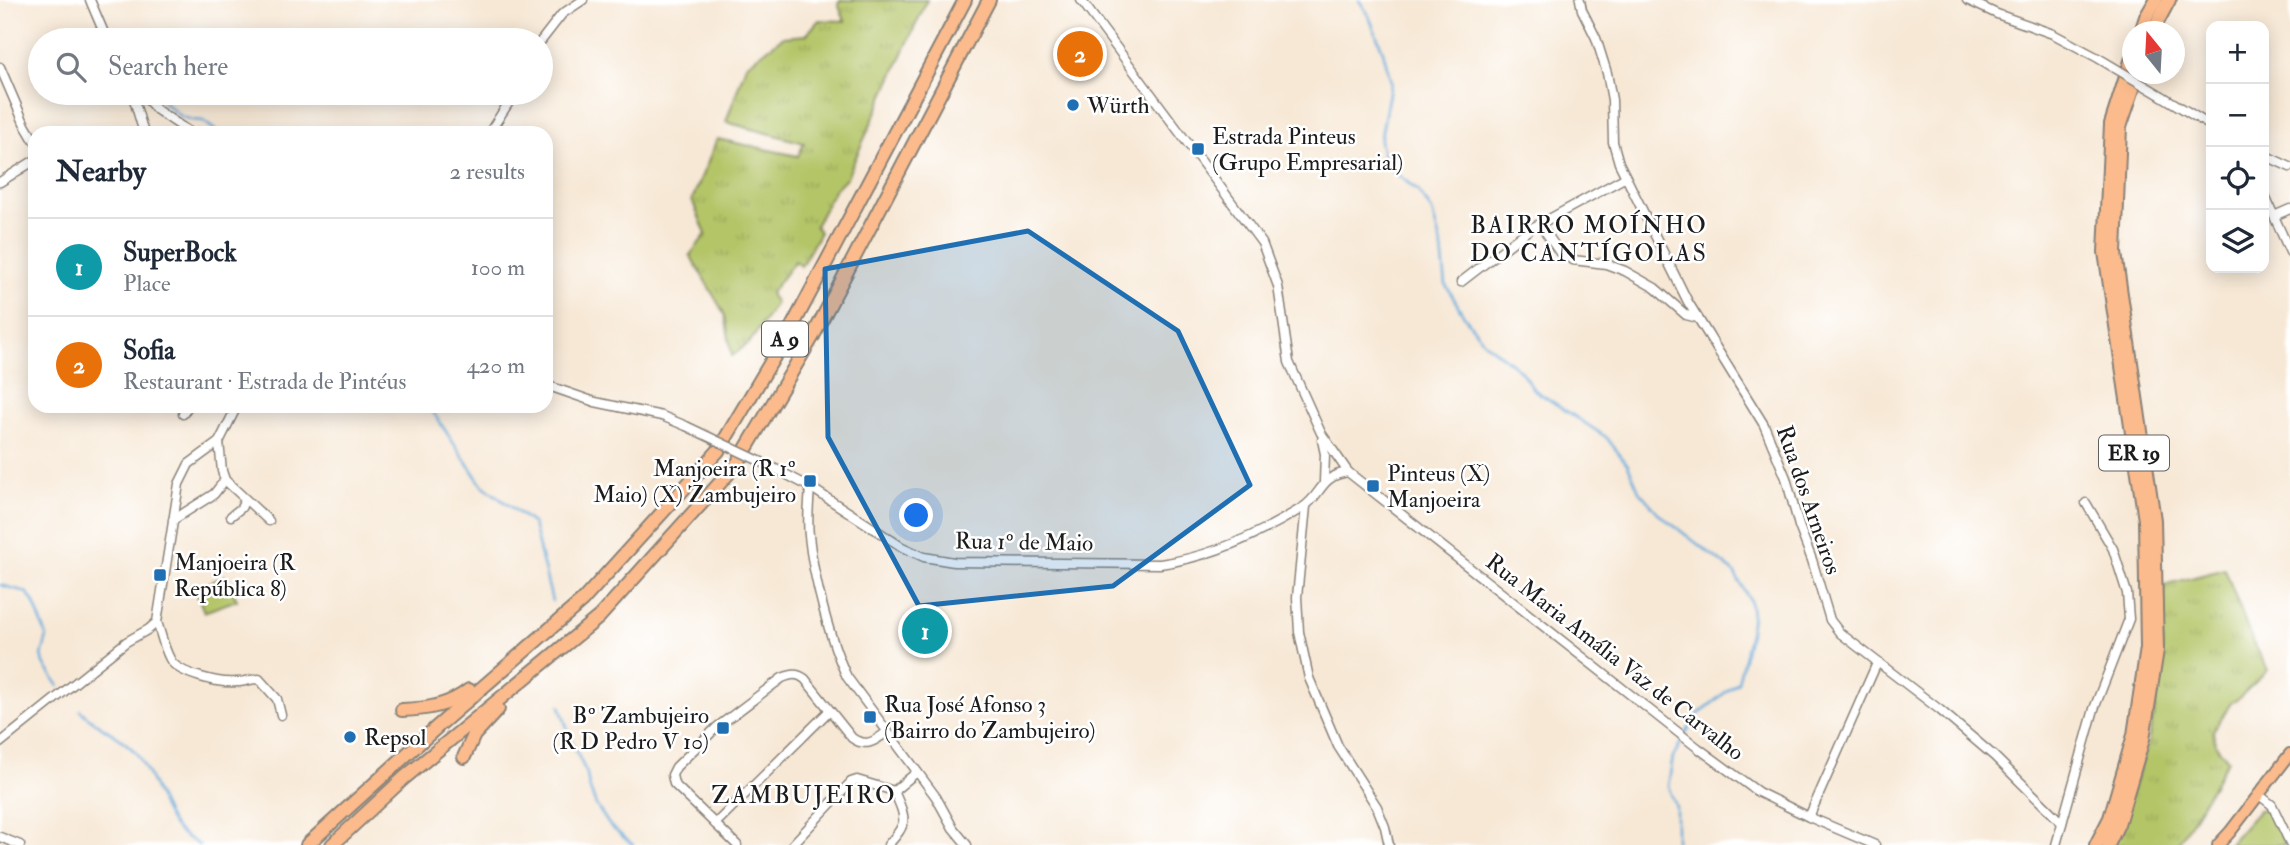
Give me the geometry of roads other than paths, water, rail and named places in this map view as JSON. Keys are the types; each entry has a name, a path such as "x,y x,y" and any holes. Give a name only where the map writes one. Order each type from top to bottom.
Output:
{"highway":[{"name":"A 9","path":"307,845 582,601 718,451 793,325 965,0"},
{"name":"A 9","path":"332,845 404,778 599,617 737,464 813,336 989,0"},
{"path":"2145,21 2157,0"},
{"path":"2158,21 2169,0"},
{"name":"ER 19","path":"2096,845 2110,818 2134,735 2147,648 2145,520 2105,252 2110,124 2124,84"},
{"name":"ER 19","path":"2108,845 2118,824 2143,738 2157,650 2154,520 2115,253 2120,127 2135,84"},
{"path":"402,710 438,706 458,698 526,649"},
{"path":"464,757 474,735 533,670"}],"main road":[{"path":"2218,845 2289,760"}],"street":[{"path":"90,0 102,28"},
{"path":"551,28 562,14 583,0"},
{"path":"1081,0 1262,243 1278,286 1289,362 1321,433 1325,454 1324,482"},
{"name":"Rua dos Arneiros","path":"1580,0 1607,73 1612,100 1613,142 1626,177 1698,318 1764,425 1786,478 1830,620 1840,633 1941,710 1994,756 2062,823"},
{"path":"1967,0 2053,34 2206,123"},
{"path":"0,67 28,130"},
{"path":"136,105 142,126"},
{"path":"152,105 181,126"},
{"path":"494,126 507,105"},
{"path":"2269,157 2290,167"},
{"path":"0,182 28,164"},
{"path":"1461,282 1531,228 1626,177"},
{"path":"2269,205 2290,252"},
{"path":"2274,216 2290,209"},
{"path":"1540,224 1560,253 1573,260 1606,264 1625,271 1655,288 1686,315 1698,318"},
{"name":"Rua 1º de Maio","path":"553,387 595,402 662,416 686,426 810,487 902,547 925,557 954,562 1160,564 1187,560 1224,546 1306,506 1324,482"},
{"path":"234,413 219,442 189,464 179,484 157,622 174,666 183,671 234,683 259,679 276,699 281,715"},
{"name":"Rua Maria Amália Vaz de Carvalho","path":"1321,433 1348,472 1698,748 1758,792 1875,845"},
{"path":"219,442 225,480 269,521"},
{"path":"1324,482 1333,475 1348,472"},
{"path":"173,520 214,494 225,480"},
{"path":"810,487 808,535 839,661 847,677 936,797 953,828 967,845"},
{"path":"231,516 241,508 245,499"},
{"path":"2056,845 2094,709 2129,619 2127,593 2116,558 2086,503"},
{"path":"1306,506 1297,597 1299,632 1309,678 1338,746 1377,807 1390,845"},
{"path":"0,743 125,642 157,622"},
{"path":"1809,817 1877,663"},
{"path":"737,845 672,780 676,767 716,728 782,678 798,674 806,679 829,711 859,743 868,744 887,732"},
{"path":"715,824 829,711"},
{"path":"894,791 917,772"},
{"path":"792,845 851,782 857,780 894,791 905,815 904,828 888,845"},
{"path":"2258,794 2272,805 2290,843"},
{"path":"0,836 20,845"}],"waterway":[{"path":"95,0 108,28"},
{"path":"1359,0 1368,14 1383,51 1391,82 1380,142 1386,165 1418,191 1432,211 1442,249 1446,285 1464,316 1484,342 1521,371 1533,389 1606,437 1628,465 1639,491 1660,515 1734,572 1750,601 1752,615 1749,638 1738,682 1695,717 1673,757 1668,786 1676,807 1676,845"},
{"path":"167,105 180,116 203,121 210,126"},
{"path":"434,413 481,484 533,524 552,601"},
{"path":"0,585 27,593 33,601 47,637 42,655 44,664 59,686"},
{"path":"560,706 572,743 587,774 596,805 610,826 633,845"},
{"path":"80,710 136,753 171,822 179,832 199,845"}],"place":[{"name":"Sofia","path":"1080,54"},
{"name":"Würth","path":"1073,105"},
{"name":"Estrada Pinteus (Grupo Empresarial)","path":"1198,149"},
{"name":"Manjoeira (R 1º Maio) (X) Zambujeiro","path":"810,481"},
{"name":"Pinteus (X) Manjoeira","path":"1373,486"},
{"name":"Manjoeira (R República 8)","path":"160,575"},
{"name":"SuperBock","path":"925,631"},
{"name":"Rua José Afonso 3 (Bairro do Zambujeiro)","path":"870,717"},
{"name":"Bº Zambujeiro (R D Pedro V 10)","path":"723,728"},
{"name":"Repsol","path":"350,737"}],"district":[{"name":"BAIRRO MOÍNHO DO CANTÍGOLAS","path":"1589,239"},
{"name":"ZAMBUJEIRO","path":"804,795"}]}
